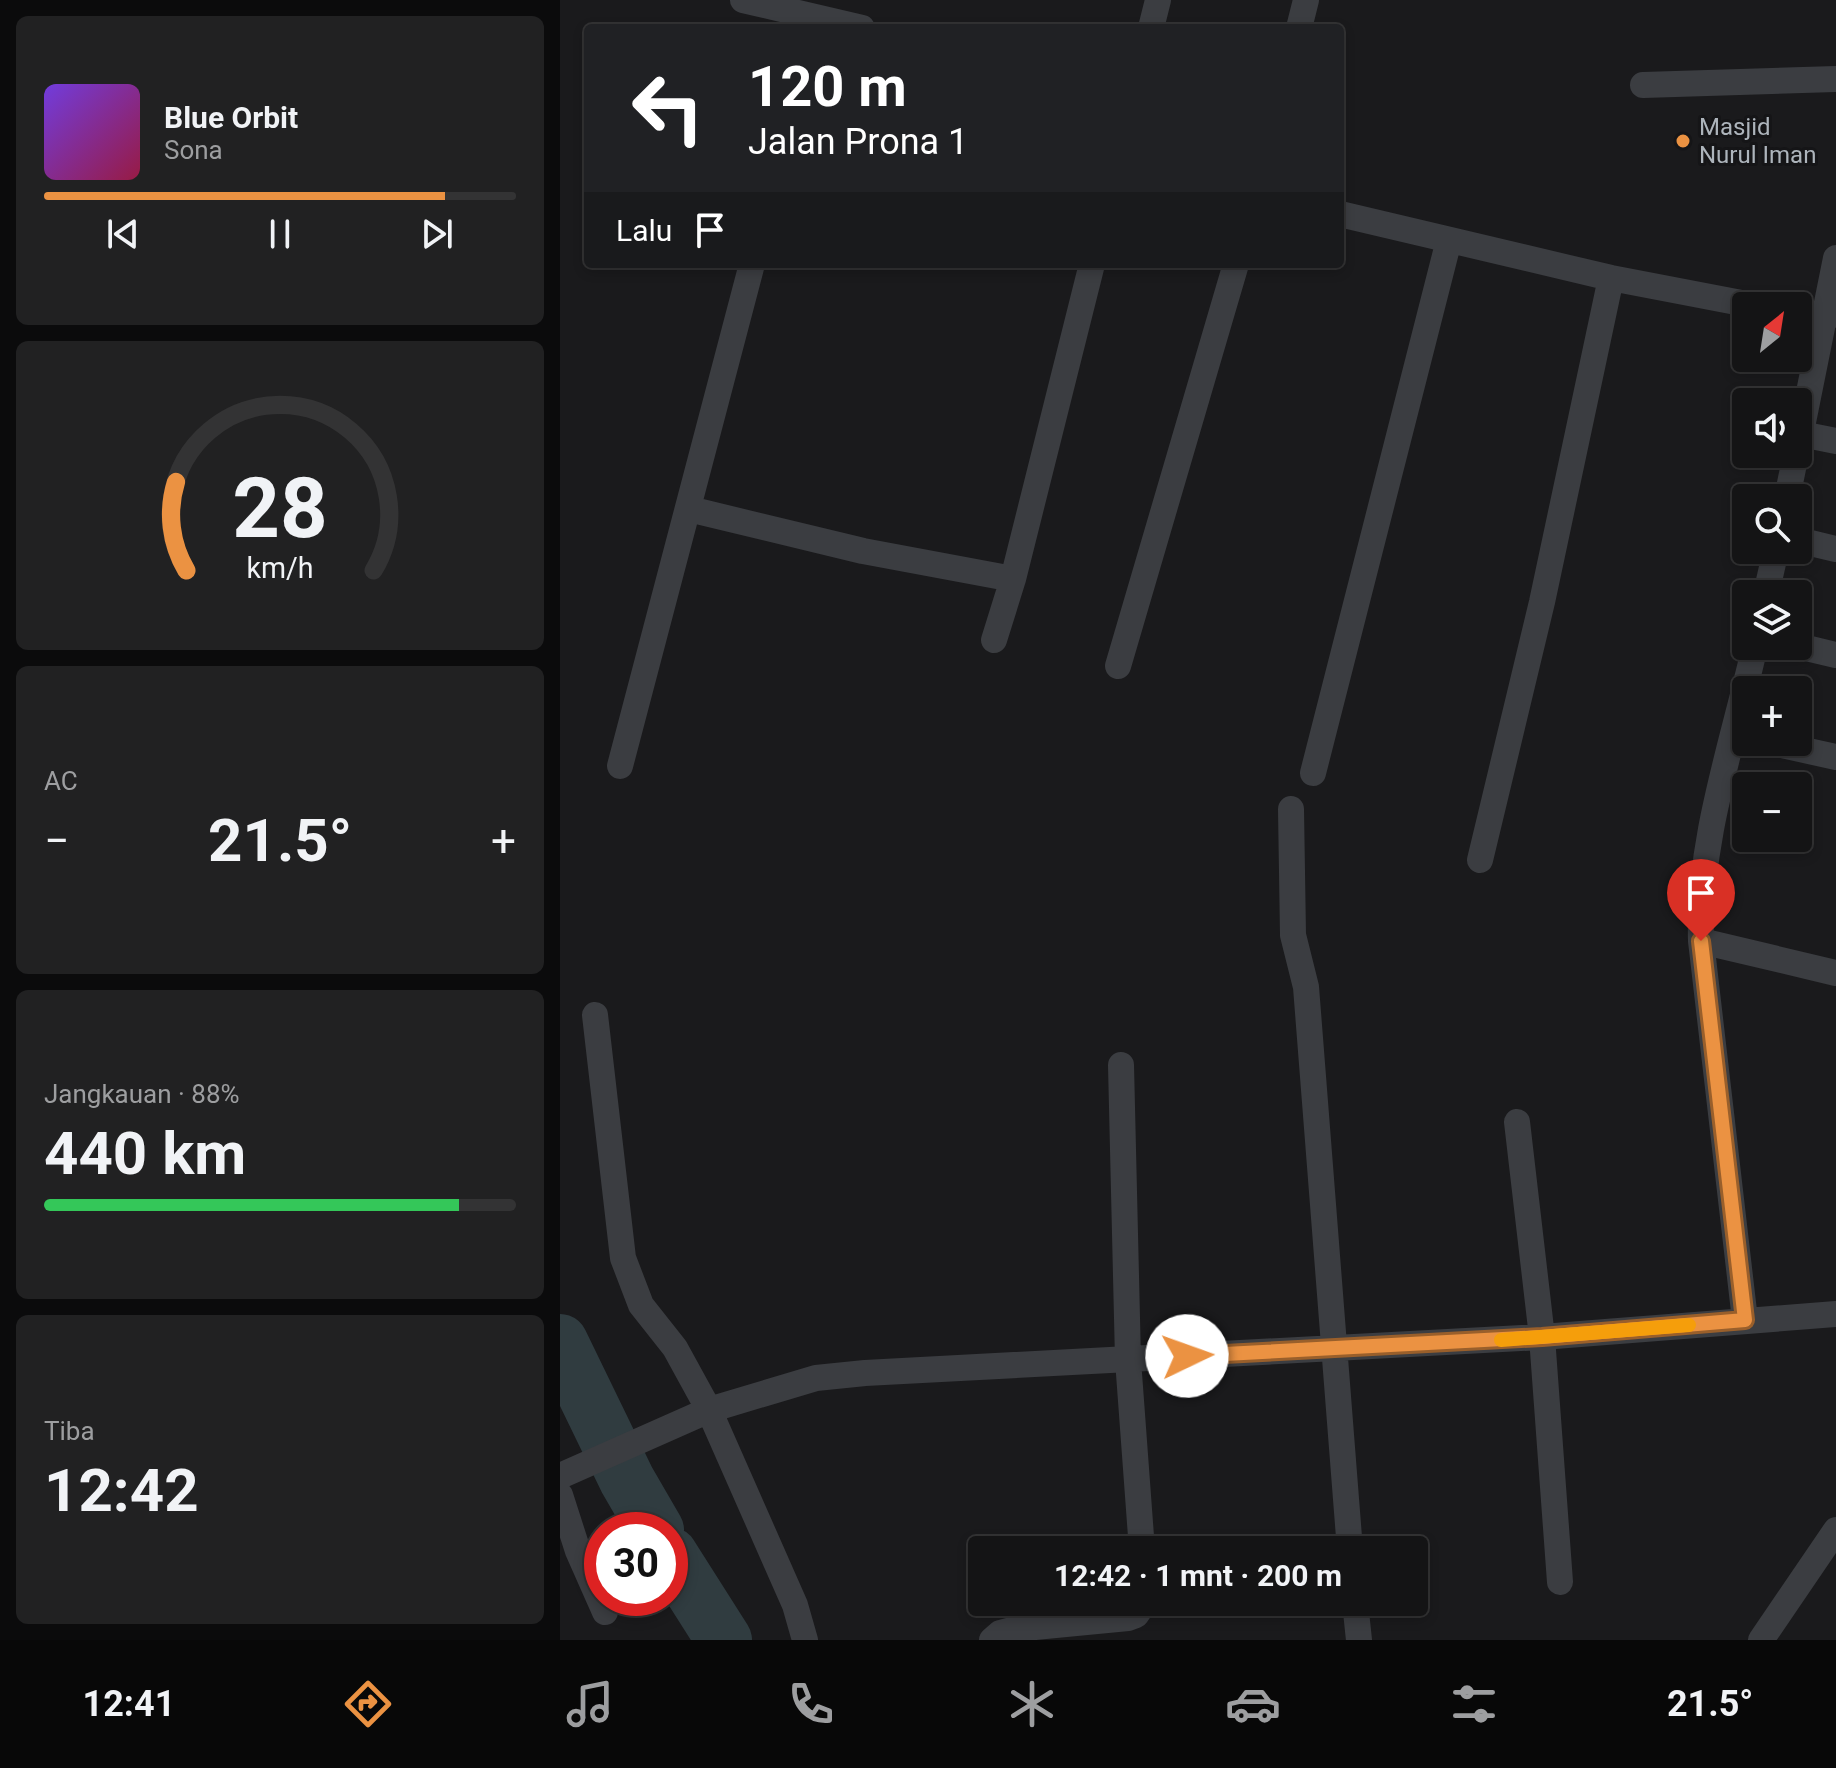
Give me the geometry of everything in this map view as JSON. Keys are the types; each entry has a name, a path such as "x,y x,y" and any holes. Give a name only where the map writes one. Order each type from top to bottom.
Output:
{"street":[{"path":"743,0 823,15 850,24"},
{"path":"1152,24 1158,0"},
{"path":"1300,24 1306,0"},
{"path":"1643,85 1836,79"},
{"path":"1344,215 1611,278 1732,301"},
{"path":"1313,773 1449,240"},
{"path":"1811,388 1836,258"},
{"path":"620,766 751,268"},
{"path":"994,640 1013,579 1091,268"},
{"path":"1118,666 1235,268"},
{"path":"1480,860 1542,602 1611,278"},
{"path":"1812,316 1826,319"},
{"path":"1812,444 1836,441"},
{"path":"689,509 863,551 1013,579"},
{"path":"1812,543 1836,549"},
{"path":"1812,649 1836,655"},
{"path":"1812,752 1836,757"},
{"path":"1735,756 1707,842 1699,893 1701,941 1745,1320"},
{"path":"1291,809 1293,935 1306,987 1349,1536"},
{"path":"1701,941 1836,973"},
{"path":"595,1015 623,1258 641,1305 675,1348 709,1410 795,1605 805,1640"},
{"path":"1121,1065 1128,1360 1141,1536"},
{"path":"1517,1122 1542,1337 1560,1582"},
{"path":"570,1472 709,1410 816,1378 1542,1337 1836,1314"},
{"path":"560,1495 584,1565"},
{"path":"1761,1640 1836,1530"},
{"path":"992,1640 1000,1633 1015,1629 1133,1616"},
{"path":"1356,1616 1359,1640"}],"waterway":[{"path":"560,1342 646,1512"},
{"path":"688,1583 724,1640"}],"slow traffic":[{"path":"1501,1340 1689,1325"}],"place":[{"name":"Masjid Nurul Iman","path":"1683,141"}],"route":[{"path":"1187,1356 1542,1337 1745,1320 1701,941"}]}
